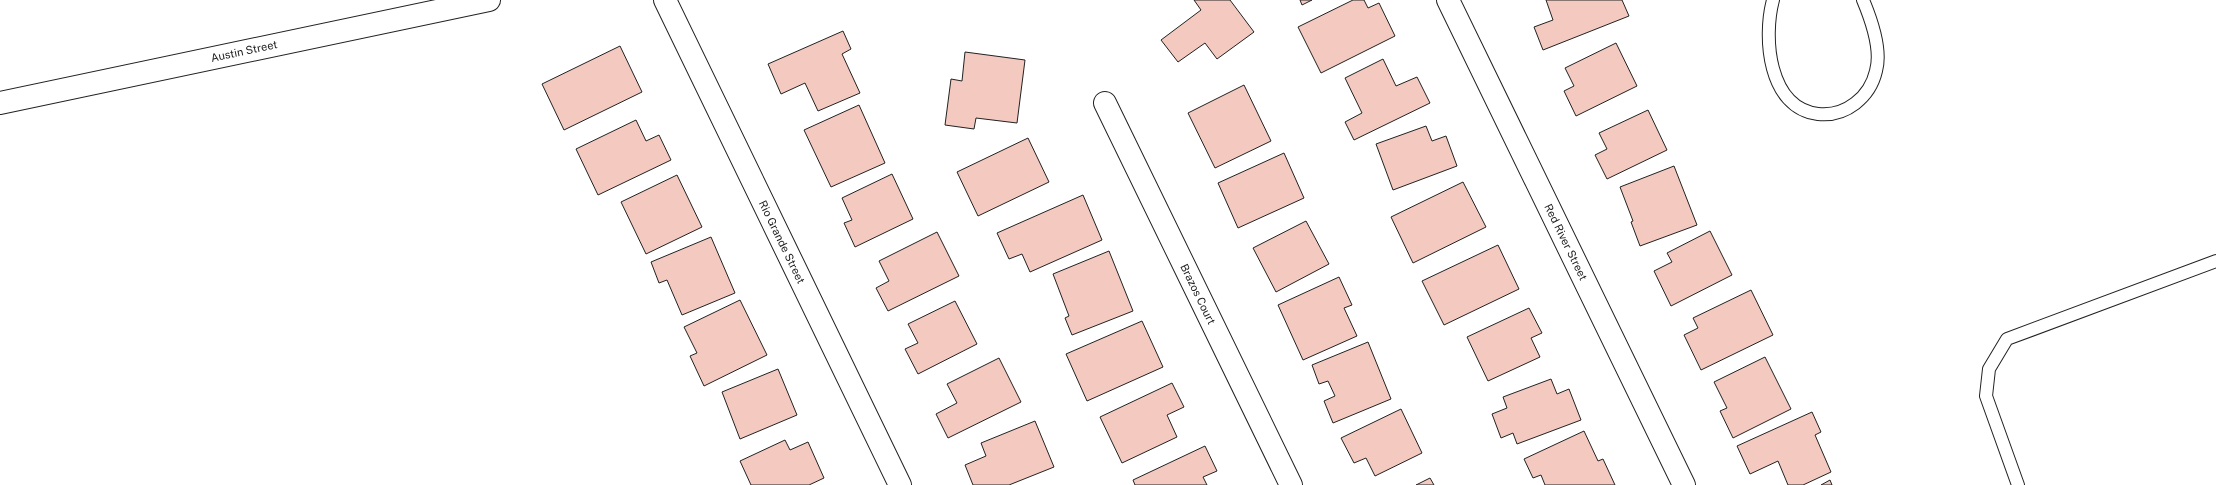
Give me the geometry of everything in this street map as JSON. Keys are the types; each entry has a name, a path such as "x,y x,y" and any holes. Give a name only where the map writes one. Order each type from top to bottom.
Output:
{"street":[{"name":"Austin Street","path":"0,103 489,0"},
{"name":"Rio Grande Street","path":"665,0 900,485"},
{"name":"Red River Street","path":"1448,0 1684,485"},
{"name":"Brazos Court","path":"1105,103 1291,485"}],"lane":[{"path":"1773,0 1769,17 1768,40 1770,59 1776,77 1786,95 1800,108 1818,114 1838,113 1856,104 1869,88 1877,70 1876,45 1871,18 1863,0"},
{"path":"2018,485 1986,396 1989,369 2007,339 2216,261"}],"building":[{"path":"1194,0 1230,0 1254,32 1217,59 1205,43 1178,62 1161,40 1201,10"},
{"path":"1300,0 1312,0 1302,5"},
{"path":"1353,0 1364,0 1368,8 1379,3 1395,36 1321,73 1298,27"},
{"path":"1546,0 1622,0 1629,16 1543,50 1534,27 1553,20"},
{"path":"843,31 851,49 842,54 860,93 818,111 805,83 781,94 768,64"},
{"path":"1616,43 1637,86 1576,116 1564,91 1574,86 1565,68"},
{"path":"620,46 642,92 564,130 542,84"},
{"path":"965,52 1025,60 1017,123 976,118 974,129 945,125 951,79 962,81"},
{"path":"1383,59 1396,86 1417,77 1430,103 1354,140 1345,122 1362,113 1345,78"},
{"path":"1244,85 1271,141 1215,168 1188,113"},
{"path":"859,105 885,163 831,187 804,130"},
{"path":"1648,110 1667,150 1607,179 1595,155 1607,149 1599,133"},
{"path":"636,120 646,141 659,135 671,160 598,195 576,149"},
{"path":"1426,126 1432,141 1446,136 1457,166 1393,190 1376,144"},
{"path":"1028,138 1049,182 978,216 957,172"},
{"path":"1284,153 1304,198 1238,228 1218,183"},
{"path":"1674,166 1697,225 1640,246 1631,222 1633,221 1620,187"},
{"path":"892,174 913,219 855,247 844,223 852,220 842,198"},
{"path":"677,175 702,227 646,254 621,202"},
{"path":"1463,182 1486,227 1413,263 1391,217"},
{"path":"1083,195 1102,240 1030,272 1022,254 1009,259 997,233"},
{"path":"1306,221 1329,264 1276,292 1253,248"},
{"path":"1710,231 1732,275 1671,306 1654,271 1672,262 1667,253"},
{"path":"937,232 959,276 888,311 876,288 889,281 879,261"},
{"path":"711,237 735,293 682,315 667,280 659,283 651,262"},
{"path":"1498,245 1519,289 1444,325 1422,281"},
{"path":"1109,251 1133,311 1072,335 1065,318 1069,316 1053,274"},
{"path":"1339,277 1352,305 1344,308 1357,336 1303,360 1278,305"},
{"path":"1751,290 1773,335 1701,370 1684,335 1698,328 1693,318"},
{"path":"740,300 767,355 704,386 690,356 697,353 684,327"},
{"path":"955,301 977,344 918,374 905,349 918,343 908,324"},
{"path":"1529,308 1542,333 1531,338 1540,357 1488,381 1467,337"},
{"path":"1142,321 1163,367 1087,401 1066,354"},
{"path":"1368,342 1391,399 1333,423 1324,401 1335,396 1328,381 1319,384 1312,365"},
{"path":"1765,357 1791,409 1733,438 1720,411 1727,408 1714,382"},
{"path":"999,358 1021,402 948,438 936,414 957,403 947,384"},
{"path":"778,369 797,415 740,439 722,392"},
{"path":"1551,379 1557,394 1569,389 1581,420 1517,444 1513,433 1501,438 1492,414 1507,408 1503,397"},
{"path":"1172,383 1184,407 1167,415 1177,437 1122,463 1100,417"},
{"path":"1401,409 1422,453 1375,476 1366,458 1354,463 1341,438"},
{"path":"1812,412 1821,432 1815,435 1831,472 1803,485 1788,485 1778,461 1750,474 1737,446"},
{"path":"1035,421 1054,467 1009,485 973,485 965,465 986,456 981,443"},
{"path":"1584,431 1598,461 1603,459 1615,485 1545,485 1541,475 1533,478 1524,459"},
{"path":"785,440 790,450 808,442 824,478 809,485 751,485 740,461"},
{"path":"1205,446 1217,471 1203,477 1207,485 1135,485 1133,480"},
{"path":"1430,478 1434,485 1416,485"},
{"path":"1830,480 1832,485 1821,485"}]}
